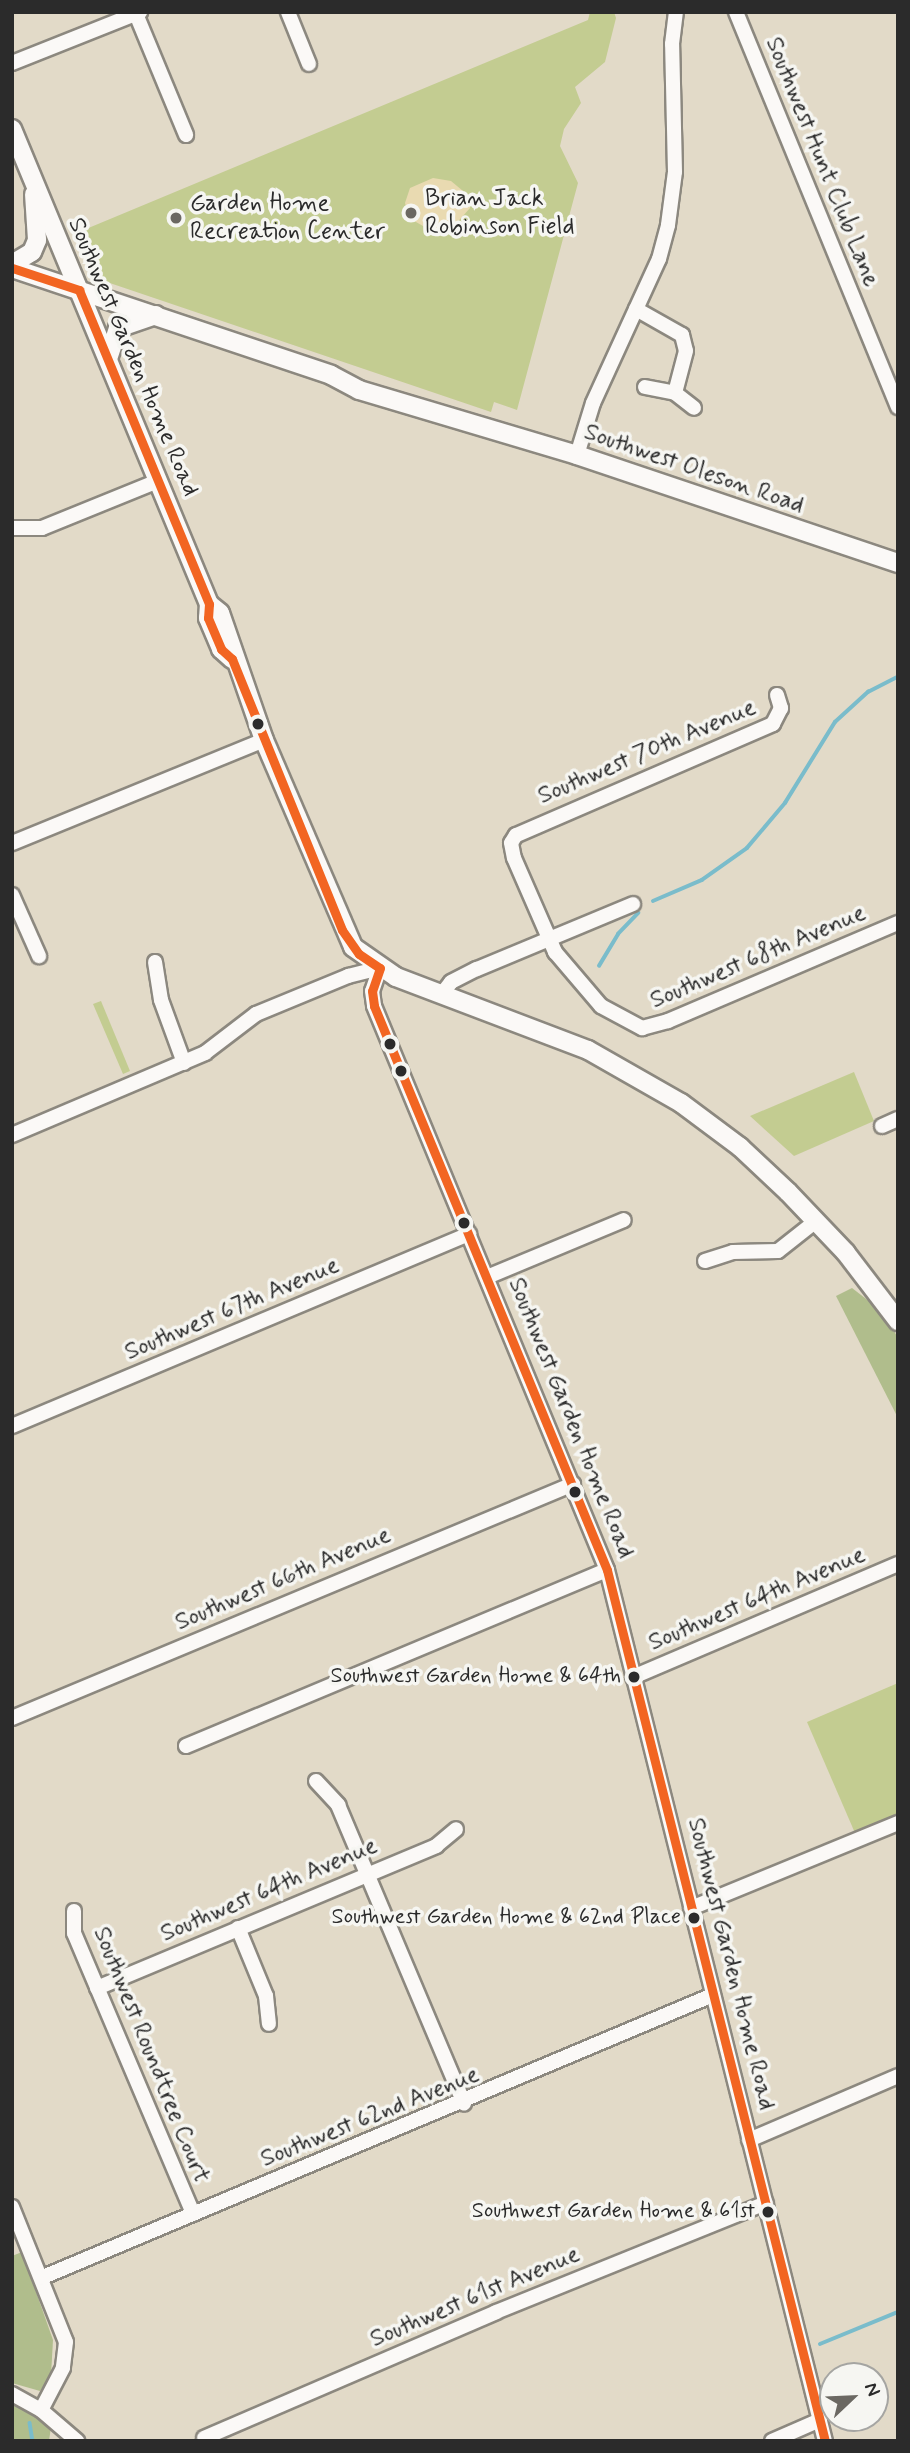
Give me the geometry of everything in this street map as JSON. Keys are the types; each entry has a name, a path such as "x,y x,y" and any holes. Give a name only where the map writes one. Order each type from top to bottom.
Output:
{"main road":[{"name":"Southwest Garden Home Road","path":"12,129 209,604 208,618 221,649 232,659 342,930 359,954 380,968"},
{"path":"12,266 32,252 37,240 33,180"},
{"name":"Southwest Oleson Road","path":"12,266 345,380 356,377 471,415 475,422 898,563"},
{"path":"108,359 118,328 157,315"},
{"path":"380,968 441,995 548,1033 645,1080 740,1147 816,1221 898,1321"}],"street":[{"path":"288,12 309,64"},
{"path":"577,455 593,403 659,259 671,203 676,12"},
{"name":"Southwest Hunt Club Lane","path":"736,12 898,408"},
{"path":"12,63 138,13 186,135"},
{"path":"636,309 682,335 686,351 675,393"},
{"path":"645,387 675,393 694,408"},
{"path":"12,528 42,528 158,481"},
{"name":"Southwest 70th Avenue","path":"549,938 514,858 513,839 773,724 781,708 777,695"},
{"path":"12,843 264,740"},
{"path":"12,895 39,956"},
{"path":"441,995 460,977 633,904"},
{"name":"Southwest 68th Avenue","path":"549,938 584,989 634,1027 668,1021 898,923"},
{"path":"155,962 161,1000 184,1063"},
{"path":"12,1135 209,1051 256,1014 348,976 380,968"},
{"name":"Southwest Garden Home Road","path":"380,968 372,991 374,1006 607,1570 819,2416"},
{"path":"882,1126 898,1119"},
{"path":"488,1277 624,1220"},
{"path":"705,1261 733,1252 778,1251 816,1221"},
{"name":"Southwest 67th Avenue","path":"12,1426 470,1234"},
{"name":"Southwest 66th Avenue","path":"12,1718 573,1484"},
{"name":"Southwest 64th Avenue","path":"633,1676 898,1564"},
{"path":"186,1746 607,1570"},
{"path":"316,1780 338,1805 464,2104"},
{"path":"691,1908 898,1823"},
{"name":"Southwest 64th Avenue","path":"97,1988 436,1846 456,1829"},
{"name":"Southwest Roundtree Court","path":"75,1911 74,1933 193,2214"},
{"path":"238,1928 266,1996 269,2024"},
{"name":"Southwest 62nd Avenue","path":"43,2277 464,2104 713,1995"},
{"path":"749,2140 898,2076"},
{"name":"Southwest 61st Avenue","path":"205,2438 496,2312 766,2203"},
{"path":"12,2207 62,2328 66,2355 59,2380 41,2410"},
{"path":"12,2394 41,2410 76,2441"},
{"path":"772,2441 819,2420"}],"green space":[{"name":"Garden Home Recreation Center","path":"590,12 614,12 616,18 605,62 575,87 581,103 564,129 560,146 578,183 517,410 494,402 491,412 95,278 88,270 74,234 588,20"},
{"path":"101,1001 130,1071 123,1074 93,1004"},
{"path":"854,1072 874,1121 794,1156 750,1116"},
{"path":"852,1288 883,1312 898,1338 898,1418 836,1296"},
{"path":"898,1683 898,1814 855,1833 807,1722"},
{"path":"22,2252 53,2340 51,2375 40,2391 12,2383 12,2256"},
{"path":"14,2404 51,2427 49,2441 12,2441"}],"sand":[{"path":"433,178 451,181 469,196 470,208 454,226 430,230 409,218 405,203 410,188"}],"waterway":[{"path":"653,901 702,880 747,848 785,803 835,722 868,692 898,677"},
{"path":"599,966 618,934 638,913"},
{"path":"820,2344 898,2312"},
{"path":"30,2423 33,2441"}],"transit line":[{"path":"12,268 79,290"},
{"path":"79,290 209,604 208,618 221,649 232,659 342,930 359,954 380,968"},
{"path":"380,968 372,991 374,1006 607,1570 825,2441"}],"place":[{"name":"Brian Jack Robinson Field","path":"411,213"},
{"name":"Garden Home Recreation Center","path":"176,218"},
{"name":"Southwest Garden Home & 64th","path":"634,1677"},
{"name":"Southwest Garden Home & 62nd Place","path":"694,1918"},
{"name":"Southwest Garden Home & 61st","path":"768,2212"}]}
